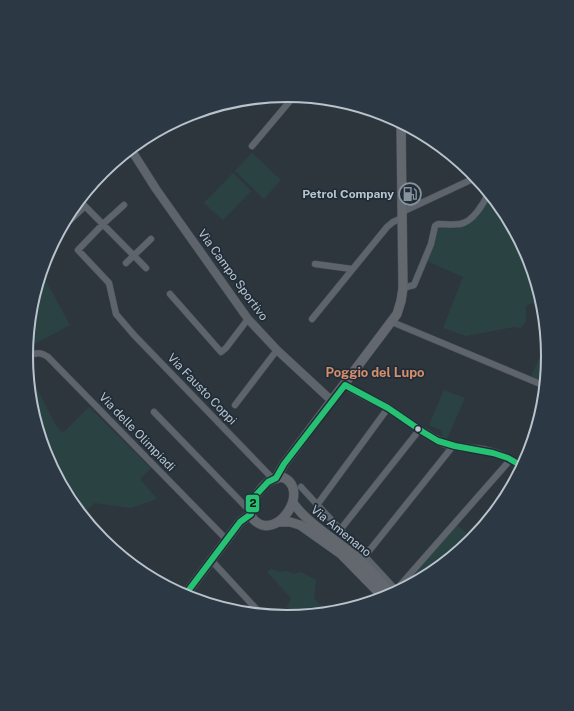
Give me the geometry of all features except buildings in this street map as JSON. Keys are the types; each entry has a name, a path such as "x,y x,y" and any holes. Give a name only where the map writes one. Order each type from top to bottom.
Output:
{"main road":[{"path":"275,478 397,314 403,288 401,129"},
{"path":"252,515 262,524 279,522 293,504 294,496 290,483 284,472 284,464"},
{"path":"189,590 235,529 250,520 256,495 268,482 275,478 282,477 287,479"},
{"name":"Via Amenano","path":"293,504 307,520 346,548 390,587"},
{"name":"Via Amenano","path":"279,522 290,522 300,525 341,554 378,592"}],"street":[{"path":"252,146 289,102"},
{"name":"Via Campo Sportivo","path":"133,153 156,189 248,319 277,350 332,401"},
{"path":"312,319 387,227 402,215 471,180"},
{"path":"403,288 414,285 431,244 435,226 438,224 462,224 477,212 486,198"},
{"path":"103,224 124,205"},
{"path":"75,215 85,206 146,268"},
{"name":"Via Fausto Coppi","path":"103,224 78,250 109,283 116,314 275,478"},
{"path":"126,263 151,239"},
{"path":"316,264 352,269"},
{"path":"170,294 221,352 226,348 248,319"},
{"path":"392,322 539,384"},
{"path":"235,405 277,350"},
{"name":"Via delle Olimpiadi","path":"33,354 37,352 43,353 48,357 227,540"},
{"path":"345,385 356,393 388,408 445,443 453,446 484,450 511,459 517,463"},
{"path":"317,505 388,408"},
{"path":"154,412 252,515"},
{"path":"340,530 420,429"},
{"path":"365,556 453,446"},
{"path":"406,579 511,459"},
{"path":"301,487 365,556 391,587"},
{"path":"211,560 255,607"}],"green space":[{"path":"252,153 281,180 264,199 235,171"},
{"path":"233,173 251,191 223,220 204,203"},
{"path":"487,203 490,203 515,243 528,274 537,309 532,303 526,306 526,321 521,328 514,327 466,336 443,328 463,277 427,261 433,246 437,228 441,226 457,227"},
{"path":"45,279 70,325 34,344 35,322"},
{"path":"541,354 540,380 531,376"},
{"path":"35,384 56,426 63,433 89,407 151,468 140,479 157,499 131,508 94,503 86,511 59,468 46,437"},
{"path":"444,390 465,398 447,439 442,437 441,430 429,425"},
{"path":"457,525 468,534 442,557 428,567 417,573 416,572"},
{"path":"271,569 280,572 287,571 294,574 301,572 316,580 314,598 320,605 326,606 286,610 291,598 267,572"}],"transit line":[{"name":"2","path":"189,590 240,522 251,514 252,505 256,495 268,482 276,478 284,464 345,385 388,408 438,441 455,446 493,453 508,458 517,463"}],"place":[{"name":"Petrol Company","path":"410,194"}],"district":[{"name":"Poggio del Lupo","path":"375,372"}]}
